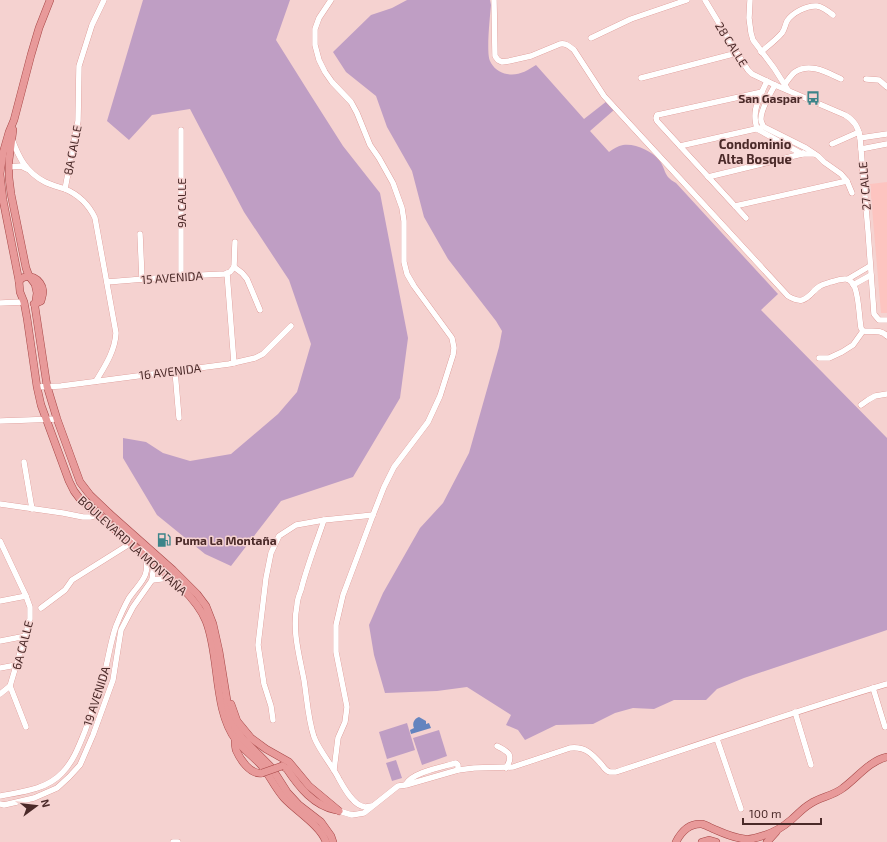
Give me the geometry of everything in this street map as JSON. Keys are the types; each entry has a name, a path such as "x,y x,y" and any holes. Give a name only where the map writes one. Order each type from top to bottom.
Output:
{"main road":[{"name":"BOULEVARD LA MONTAÑA","path":"50,0 33,48 14,120 9,132 0,174 3,200 20,292 24,302 37,387 62,465 74,491 80,499 97,515 170,578 184,585"},
{"name":"BOULEVARD LA MONTAÑA","path":"14,120 9,160 10,186 26,268 29,276"},
{"path":"19,281 24,277 29,276 38,280 42,285 43,292 41,301 33,306 28,306 24,302"},
{"name":"BOULEVARD LA MONTAÑA","path":"36,303 47,386 57,419 80,482 95,500 151,550 194,596 206,606 212,620 219,651 220,664 232,723 245,742 271,768 287,792 299,805 321,822 331,836 333,842"},
{"path":"95,500 100,510 97,515"},
{"name":"BOULEVARD LA MONTAÑA","path":"194,596 208,626 212,642 222,708 229,728 235,739 258,762 283,796 293,807 308,819 321,833 326,842"},
{"path":"220,664 226,672 233,712 243,729 258,744 289,762 309,786 339,811"},
{"path":"235,739 236,750 251,771 257,774 282,766 287,769 302,790 310,797 330,809 339,811"},
{"path":"676,842 679,835 686,828 699,824 730,835 754,840 777,830 810,804 841,790 872,764 887,757"},
{"path":"767,842 777,830"},
{"path":"702,842 709,840 716,842"}],"street":[{"name":"8A CALLE","path":"96,381 113,350 116,333 95,218 82,200 65,189 78,119 78,68 92,25 104,0"},
{"path":"331,0 319,18 315,30 315,45 319,60 328,77 351,102 370,145 393,183 402,208 404,221 404,262 408,274 414,286 452,338 454,348 440,396 428,422 394,467 384,487 343,595 336,625 336,652 347,707 346,722 338,738 334,770"},
{"path":"494,0 495,56 498,60 502,62 509,62 531,56 560,44 569,45 574,50 604,96 788,296 796,300 803,300 810,296 819,287 844,278 848,279 870,266"},
{"path":"591,38 631,19 687,0"},
{"name":"28 CALLE","path":"705,0 748,70 752,74 788,91"},
{"path":"750,0 749,18 753,40 785,84 788,91 850,118 857,127 860,135"},
{"path":"761,52 781,33 785,28 787,21 800,10 809,6 818,6 833,15"},
{"path":"641,78 737,53"},
{"path":"785,84 796,72 803,69 812,68 841,79"},
{"path":"866,79 879,80 887,87"},
{"path":"767,81 754,117 757,129 802,154"},
{"path":"775,85 761,116 764,126 806,148 841,174 847,181 852,193"},
{"path":"746,218 656,118 657,115 762,92"},
{"path":"680,146 757,129 764,126"},
{"name":"9A CALLE","path":"181,130 181,276"},
{"path":"832,144 860,135 887,134"},
{"name":"27 CALLE","path":"860,135 874,314 876,318 884,321"},
{"path":"12,139 17,153 28,169"},
{"path":"861,149 887,144"},
{"path":"802,154 806,148"},
{"path":"708,177 802,154 814,154"},
{"path":"9,167 21,166 28,169 45,182 65,189"},
{"path":"735,206 847,181"},
{"path":"140,234 142,279"},
{"path":"234,363 227,273 232,271 234,267 235,242"},
{"path":"234,267 247,279 260,310"},
{"name":"15 AVENIDA","path":"107,282 227,273"},
{"path":"853,285 871,275"},
{"path":"848,279 853,285 856,293 861,328 863,331"},
{"path":"0,303 24,302"},
{"name":"16 AVENIDA","path":"37,387 61,386 234,363 258,357 263,354 290,326"},
{"path":"863,331 879,331 887,336"},
{"path":"819,358 829,358 842,352 853,345 863,331"},
{"path":"175,371 179,418"},
{"path":"861,405 875,396 887,394"},
{"path":"0,421 57,419"},
{"path":"24,462 32,509"},
{"path":"0,504 83,517 97,515"},
{"path":"273,720 271,706 264,684 258,645 265,586 271,553 279,536 296,525 324,520 373,515"},
{"path":"324,520 303,580 297,605 295,633 315,738 352,799 363,807 373,805"},
{"path":"122,525 124,532 151,555 154,563"},
{"path":"118,532 122,544 119,551"},
{"name":"6A CALLE","path":"0,541 30,607 30,619 26,636 10,686 26,727"},
{"path":"41,608 65,590 72,580 131,543"},
{"name":"19 AVENIDA","path":"0,796 22,792 42,786 62,773 72,760 79,746 96,701 103,679 113,634 120,616 128,600 145,577 148,568 145,555"},
{"name":"19 AVENIDA","path":"0,804 4,805 34,798 57,788 80,765 93,735 113,680 121,630 133,607 152,580 154,563"},
{"path":"152,580 170,578"},
{"path":"0,601 26,596"},
{"path":"0,641 26,636"},
{"path":"0,668 16,665"},
{"path":"339,811 352,815 364,813 398,786 406,785 408,781 420,774 456,763 458,765 458,770 474,768 506,768 577,747 585,749 592,754 610,772 616,772 795,712 887,684"},
{"path":"0,694 10,686"},
{"path":"873,688 885,727"},
{"path":"795,712 811,765"},
{"path":"717,739 741,809"},
{"path":"497,746 507,750 510,755 510,761 506,768"},
{"path":"173,842 178,842"}],"shaded area":[{"path":"143,0 290,0 276,40 343,146 380,193 408,338 400,398 353,477 281,501 231,566 205,554 157,515 123,458 123,438 146,442 163,453 190,461 231,454 278,414 297,392 311,344 289,280 244,212 190,109 152,115 129,140 107,121"},
{"path":"407,0 490,0 488,50 491,64 499,71 511,74 519,74 536,65 584,119 607,101 614,110 590,131 609,152 619,146 633,145 643,148 656,157 669,177 778,294 761,310 887,438 887,630 744,678 717,689 706,700 674,700 654,709 633,708 615,713 593,724 556,725 525,740 518,730 506,725 511,715 467,687 437,691 385,693 374,655 369,625 383,593 420,528 443,503 469,453 499,347 502,331 496,321 448,259 424,217 412,171 387,127 376,96 346,72 333,52 371,15 392,8"},
{"path":"887,182 887,313 881,313 870,184"},
{"path":"407,723 415,750 387,759 379,732"},
{"path":"439,730 447,756 422,765 413,738"},
{"path":"396,760 402,778 392,781 386,763"}],"water":[{"path":"419,717 426,721 426,724 429,723 431,728 411,734 410,730 414,728 414,721"}],"place":[{"name":"San Gaspar","path":"813,98"},
{"name":"Puma La Montaña","path":"164,540"}],"district":[{"name":"Condominio Alta Bosque","path":"755,152"}]}
